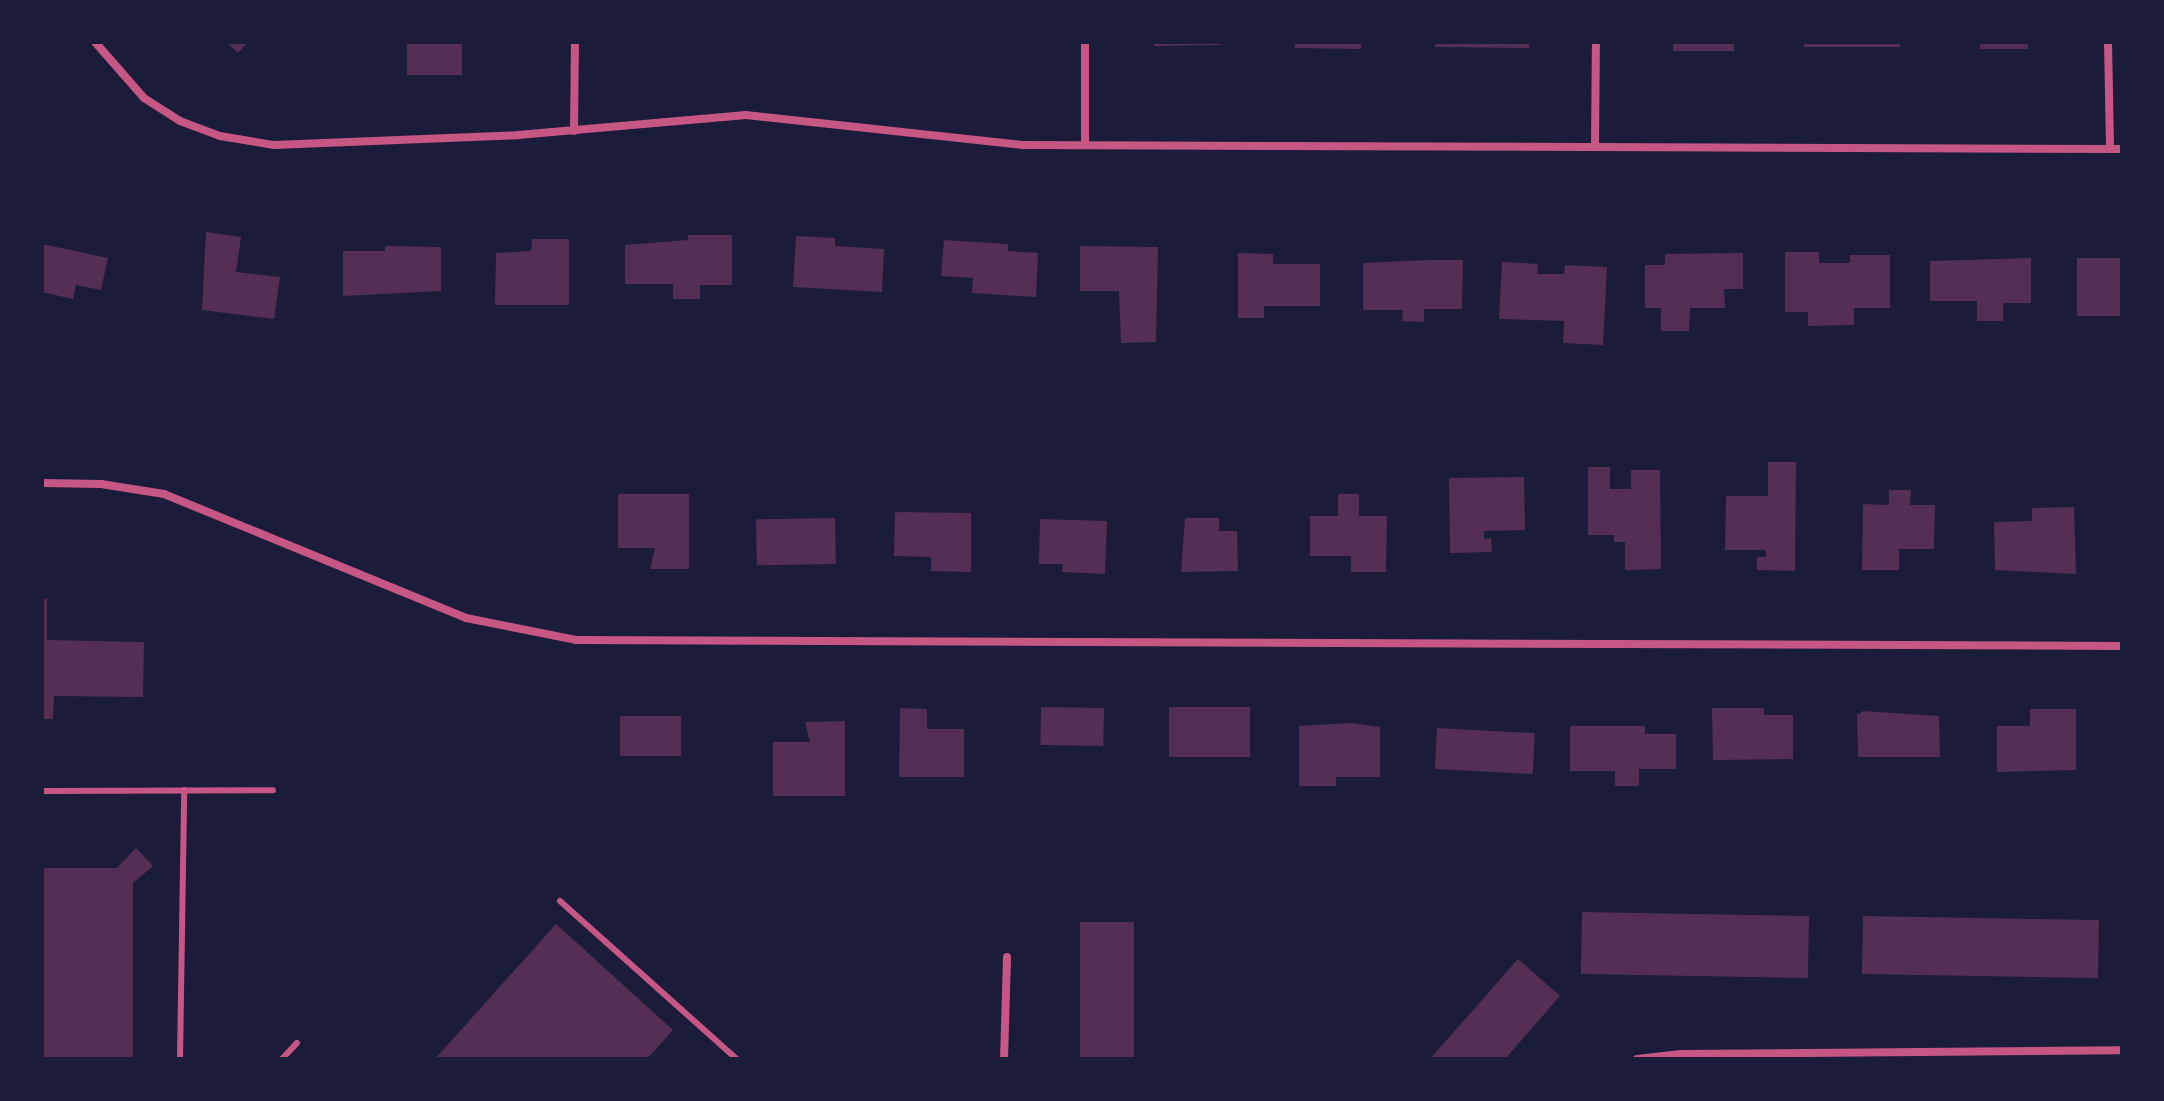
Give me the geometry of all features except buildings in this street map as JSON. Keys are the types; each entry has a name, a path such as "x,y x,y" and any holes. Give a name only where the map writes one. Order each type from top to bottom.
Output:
{"street":[{"path":"95,42 155,106 193,127 247,143 574,131 746,115 1024,145 2122,149"},
{"path":"574,131 575,42"},
{"path":"1085,42 1085,145"},
{"path":"1595,147 1596,42"},
{"path":"2108,42 2110,149"},
{"path":"42,483 101,484 164,494 466,618 576,640 2122,646"},
{"path":"1004,1059 1007,957"},
{"path":"1637,1059 1681,1054 2122,1050"}],"lane":[{"path":"180,1059 184,790"},
{"path":"42,791 273,790"},
{"path":"560,901 737,1059"},
{"path":"282,1059 297,1043"}]}
